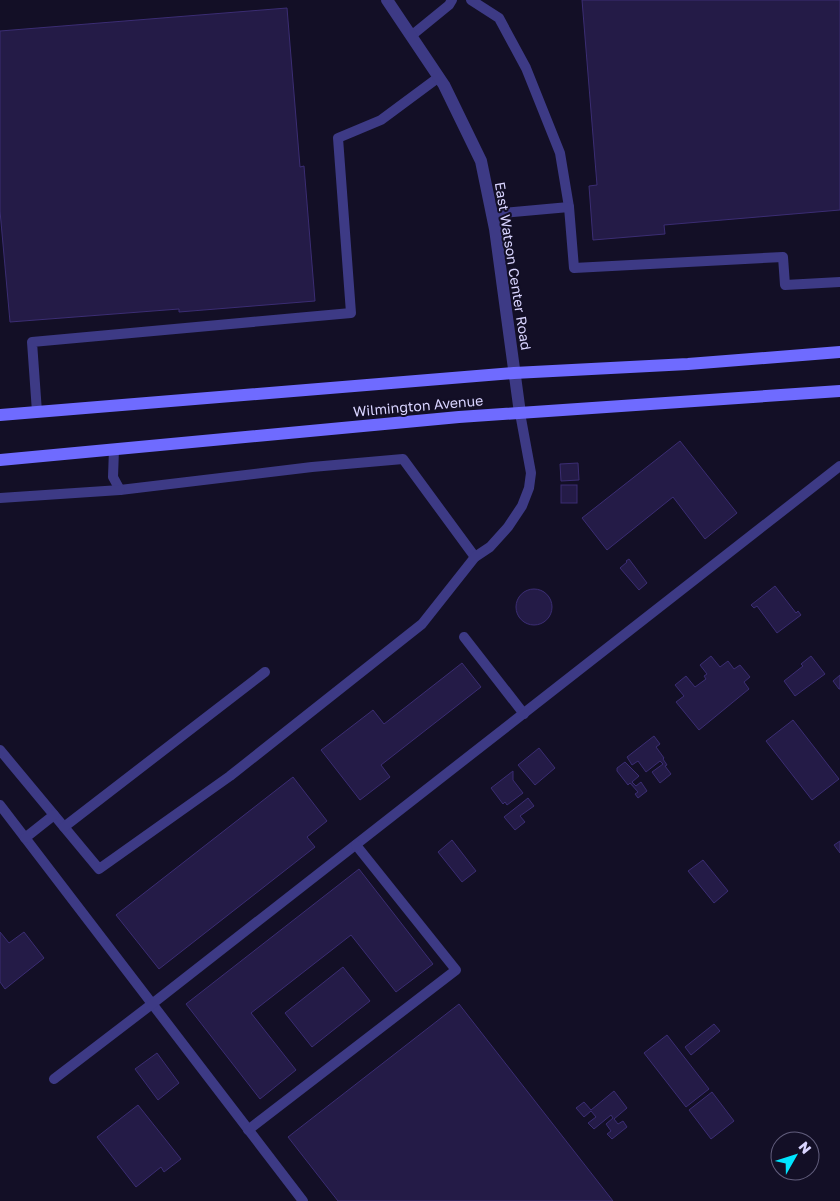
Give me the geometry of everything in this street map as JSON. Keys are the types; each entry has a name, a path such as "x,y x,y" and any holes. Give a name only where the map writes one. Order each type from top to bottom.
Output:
{"main road":[{"name":"Wilmington Avenue","path":"0,415 514,373 688,364 840,352"},
{"name":"Wilmington Avenue","path":"0,460 459,417 840,391"}],"street":[{"name":"East Watson Center Road","path":"387,0 439,78 481,161 492,214 520,413"}],"lane":[{"path":"412,36 449,5 452,0"},
{"path":"471,0 499,18 526,68 560,153 569,206 574,268 783,257 785,284 840,282"},
{"path":"37,412 32,342 350,313 338,138 381,120 439,78"},
{"path":"492,214 569,206"},
{"path":"0,750 99,870 230,776 422,624 476,557 490,547 508,528 522,506 529,488 531,473 520,413"},
{"path":"114,449 113,477 120,490"},
{"path":"0,498 120,490 312,467 403,459 476,557"},
{"path":"54,1079 840,466"},
{"path":"464,637 524,714"},
{"path":"64,827 264,672"},
{"path":"0,805 303,1201"},
{"path":"25,838 54,815"},
{"path":"248,1130 456,970 356,845"}],"building":[{"path":"582,0 840,0 840,210 664,225 665,234 593,240 589,186 597,185"},
{"path":"287,8 300,167 304,166 315,301 179,312 179,309 10,322 0,211 0,31"},
{"path":"680,441 737,513 705,539 673,497 607,550 582,518"},
{"path":"578,463 579,480 561,481 560,464"},
{"path":"561,485 577,485 577,503 561,503"},
{"path":"629,559 647,583 639,590 620,568"},
{"path":"775,586 796,613 798,611 801,615 777,633 757,606 754,608 751,605"},
{"path":"534,589 541,590 547,594 551,600 551,614 547,620 541,624 534,625 527,624 521,620 517,614 516,607 517,600 521,594 527,590"},
{"path":"711,656 720,667 728,661 734,669 740,665 750,677 744,682 749,689 699,730 676,702 684,696 675,685 686,676 695,687 706,679 704,676 707,674 700,665"},
{"path":"811,656 825,674 795,696 784,681 803,666 801,664"},
{"path":"462,663 481,687 381,765 390,777 360,800 321,750 373,710 384,724"},
{"path":"840,675 840,689 839,689 833,681"},
{"path":"793,720 839,779 812,800 766,741"},
{"path":"654,736 660,744 656,747 664,758 667,765 665,766 671,774 660,783 652,772 663,764 660,761 646,772 638,761 632,765 627,757"},
{"path":"539,748 555,768 535,785 518,765"},
{"path":"625,762 639,776 632,782 636,786 641,782 647,791 638,798 635,794 638,792 630,783 628,785 617,771 617,768"},
{"path":"513,771 513,780 523,793 507,805 505,802 503,804 491,788"},
{"path":"293,777 327,821 307,837 315,847 159,969 116,915"},
{"path":"528,798 534,806 520,816 525,822 515,830 504,817"},
{"path":"452,840 476,871 462,882 438,852"},
{"path":"840,841 840,853 834,845"},
{"path":"703,860 728,891 714,903 688,871"},
{"path":"359,869 433,964 396,992 351,935 251,1013 296,1070 260,1099 186,1004"},
{"path":"0,932 9,943 24,932 44,958 5,989 0,982"},
{"path":"343,967 370,1001 312,1047 285,1013"},
{"path":"459,1004 613,1201 338,1201 288,1137"},
{"path":"714,1024 720,1031 691,1055 685,1047"},
{"path":"667,1035 709,1089 686,1107 644,1053"},
{"path":"157,1053 179,1083 158,1100 135,1069"},
{"path":"614,1091 627,1108 614,1119 618,1124 623,1121 627,1127 612,1139 607,1134 611,1131 606,1124 613,1118 611,1115 594,1129 588,1123 596,1117 591,1111 584,1117 576,1108 584,1102 591,1110"},
{"path":"712,1092 734,1121 711,1139 689,1110"},
{"path":"138,1105 181,1159 164,1172 161,1167 136,1187 97,1137"}]}
